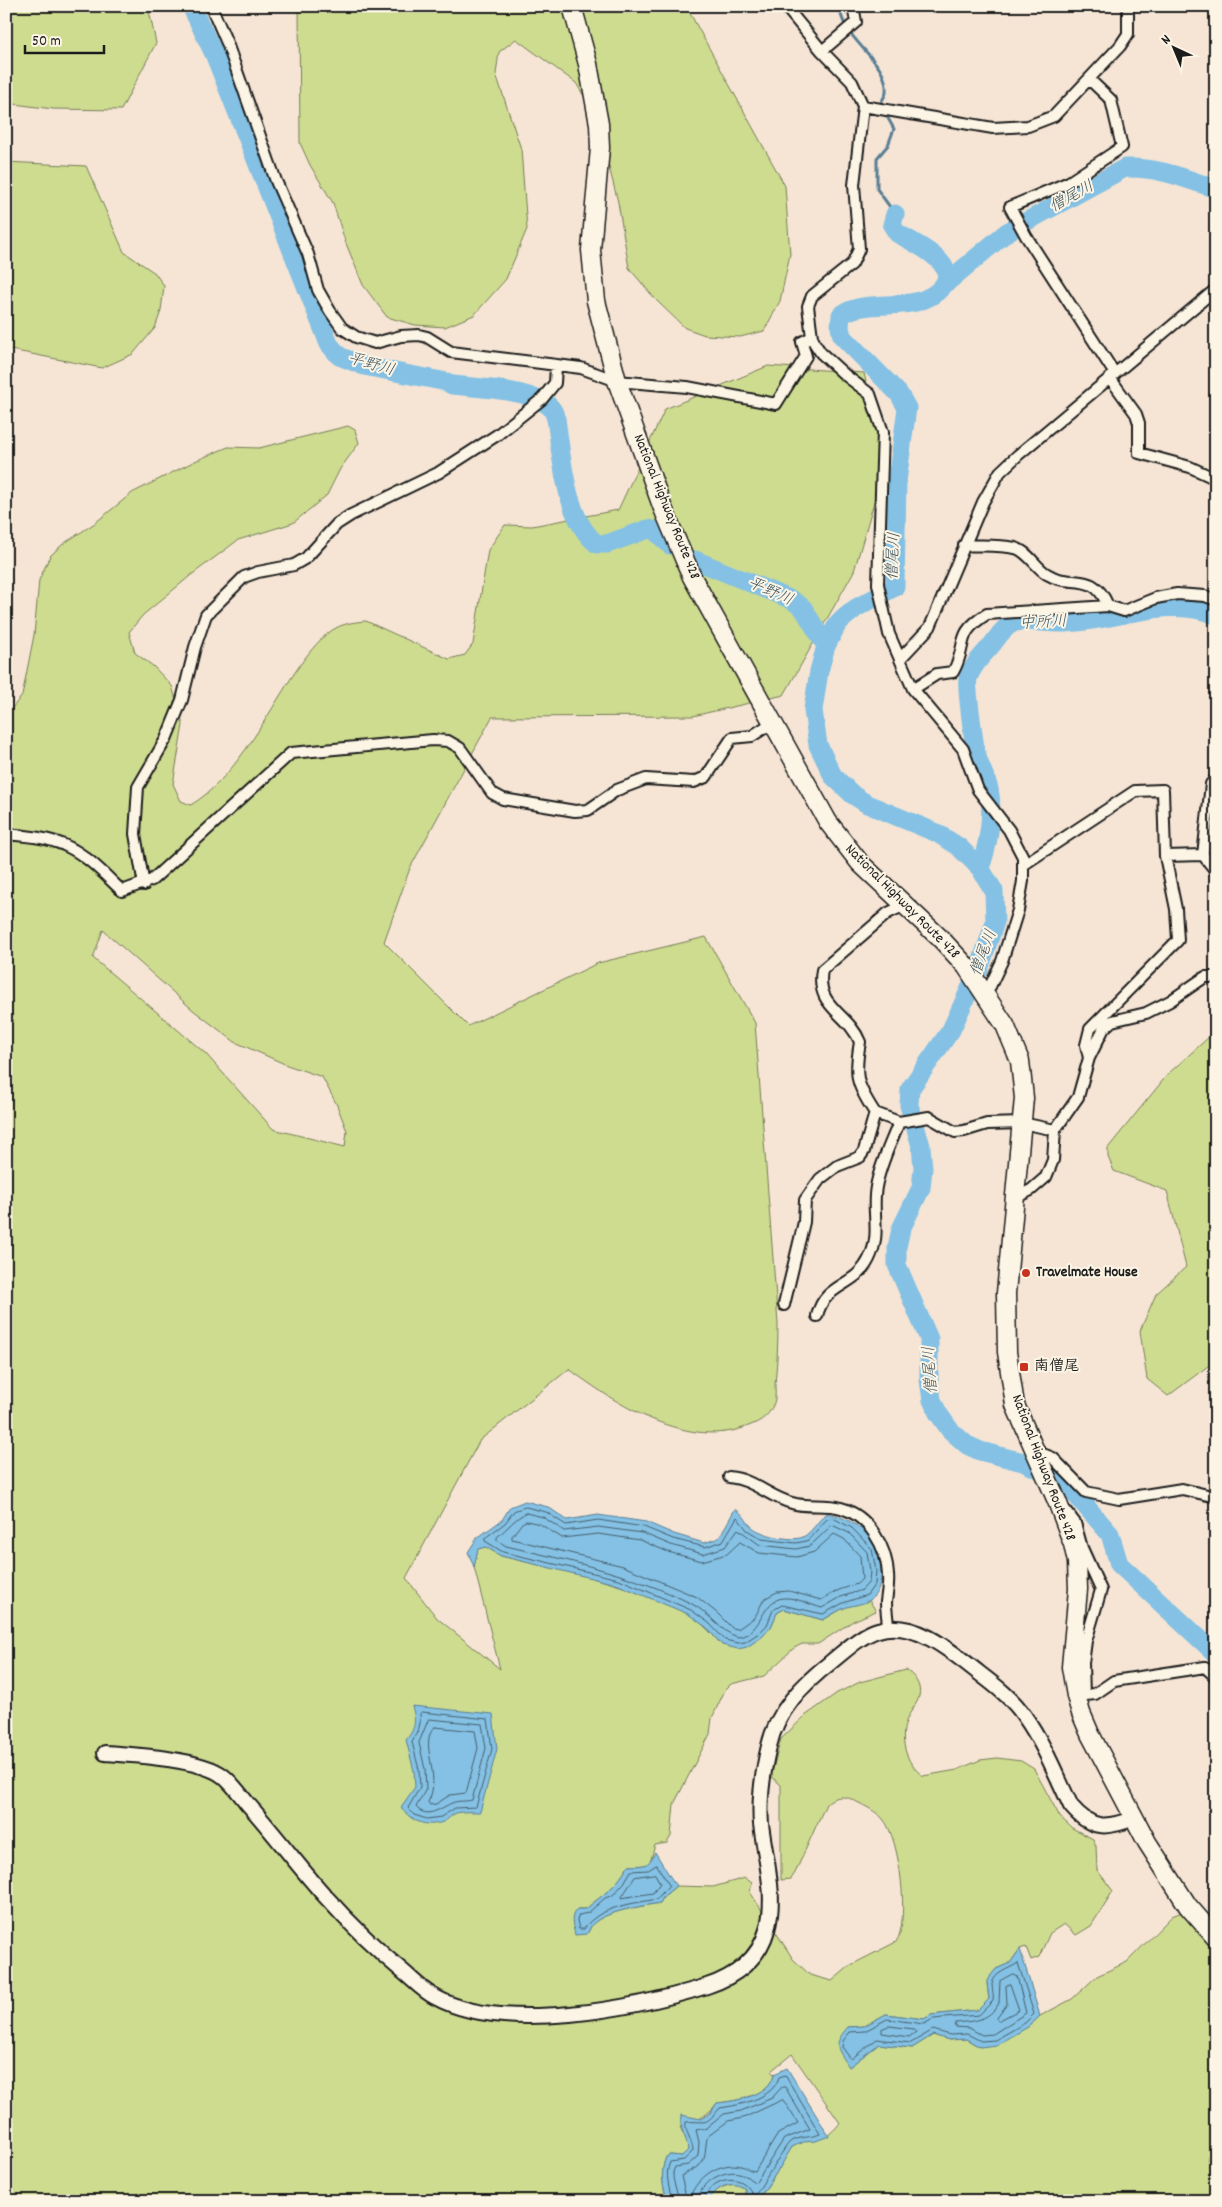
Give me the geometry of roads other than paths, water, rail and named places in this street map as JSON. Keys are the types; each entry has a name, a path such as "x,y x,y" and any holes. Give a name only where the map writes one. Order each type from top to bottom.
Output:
{"highway":[{"name":"National Highway Route 428","path":"572,6 586,56 596,105 600,148 592,225 593,276 596,301 617,381 662,506 689,569 828,822 860,863 941,939 966,966 1005,1025 1020,1061 1024,1098 1006,1294 1007,1352 1015,1406 1057,1501 1077,1562 1078,1589 1071,1667 1080,1695 1081,1713 1090,1734 1155,1858 1174,1886 1216,1938"}],"street":[{"path":"211,6 227,43 276,181 308,254 318,290 342,328 356,337 374,343 401,336 419,335 451,352 581,368 617,381 687,387 776,404 806,356 802,342 812,337"},
{"path":"785,6 822,51 852,82 863,106 854,185 860,249 852,264 812,296 808,306 812,337 821,354 870,394 883,432 878,584 889,634 913,689 963,749 978,790 1009,830 1023,857 1023,881 1018,910 1002,961 981,988"},
{"path":"822,51 856,22 853,6"},
{"path":"863,106 992,128 1028,126 1054,116 1120,46 1128,34 1128,6"},
{"path":"1089,79 1111,100 1122,147 1069,182 1010,207 1136,414 1139,423 1139,453 1190,467 1216,479"},
{"path":"900,659 930,627 983,502 1000,472 1018,454 1216,289"},
{"path":"144,885 136,834 138,787 166,739 182,700 195,647 206,615 244,577 258,572 294,565 306,558 337,524 351,515 438,473 498,435 542,400 554,383 556,366"},
{"path":"964,545 1016,548 1050,576 1089,583 1105,597 1108,606"},
{"path":"913,689 937,674 954,672 960,661 963,637 973,623 987,614 1108,606 1124,611 1156,598 1177,594 1205,596 1216,600"},
{"path":"6,834 46,839 65,845 98,869 122,892 144,885 152,880 291,753 433,740 448,741 460,748 492,794 503,799 575,811 588,810 617,790 646,779 694,782 706,777 732,738 752,736 772,723"},
{"path":"1216,778 1211,784 1203,854 1216,871"},
{"path":"1023,865 1135,791 1163,790 1165,856 1176,908 1178,940 1090,1029 1086,1045 1089,1058"},
{"path":"1165,856 1203,854"},
{"path":"905,905 888,913 829,962 822,970 820,979 820,989 825,998 857,1035 860,1042 856,1064 856,1079 875,1113 899,1122 928,1117 955,1132 987,1124 1022,1122 1054,1130"},
{"path":"1015,1198 1031,1190 1046,1177 1053,1160 1054,1130 1078,1097 1089,1058 1104,1028 1112,1021 1146,1013 1170,1001 1206,977 1216,977"},
{"path":"784,1305 804,1222 805,1200 820,1178 837,1166 860,1157 864,1151 875,1113"},
{"path":"817,1316 820,1303 825,1296 861,1273 869,1259 877,1231 874,1202 876,1186 899,1122"},
{"path":"1037,1454 1053,1458 1086,1492 1118,1498 1182,1489 1216,1497"},
{"path":"729,1477 749,1481 782,1500 794,1504 826,1505 842,1508 856,1514 878,1537 884,1554 888,1575 886,1604 888,1628"},
{"path":"105,1753 157,1757 199,1766 222,1775 280,1840 324,1896 383,1956 432,1996 452,2005 481,2012 531,2016 609,2010 712,1984 743,1968 758,1954 767,1931 770,1916 770,1886 761,1820 761,1790 769,1744 774,1730 784,1710 806,1681 867,1634 880,1629 888,1628 916,1632 946,1646 1015,1703 1027,1719 1072,1806 1079,1815 1089,1822 1100,1826 1114,1826 1134,1818"},
{"path":"1080,1695 1095,1694 1114,1681 1205,1666 1216,1677"}],"water":[{"path":"525,1501 548,1507 567,1520 598,1515 646,1522 674,1534 704,1543 719,1538 735,1509 755,1529 769,1535 792,1539 803,1537 812,1530 825,1514 832,1514 856,1525 875,1543 881,1562 880,1583 878,1590 870,1600 844,1608 823,1620 784,1609 777,1613 771,1627 762,1637 747,1647 738,1649 722,1645 706,1627 688,1614 616,1584 501,1556 486,1547 478,1549 474,1567 468,1552 477,1538 502,1520 510,1507"},
{"path":"412,1706 493,1714 497,1749 480,1812 456,1813 443,1822 425,1824 409,1816 401,1807 415,1787 414,1771 406,1740 412,1732 414,1724"},
{"path":"655,1852 676,1886 664,1896 660,1903 606,1916 593,1924 587,1934 575,1935 572,1918 577,1909 586,1909 614,1885 628,1866 645,1865 650,1861"},
{"path":"1020,1949 1040,2016 1028,2027 997,2045 980,2047 966,2039 949,2040 933,2035 912,2048 879,2044 849,2067 839,2051 838,2043 848,2027 864,2026 886,2014 924,2019 931,2015 978,2010 989,1999 987,1983 991,1975 996,1969 1010,1963"},
{"path":"787,2068 829,2136 816,2141 803,2142 792,2147 757,2201 746,2201 745,2189 740,2186 730,2185 720,2188 708,2201 668,2201 662,2179 666,2157 670,2155 682,2156 688,2150 681,2126 681,2115 701,2119 710,2113 717,2103 742,2099 766,2088 774,2074"}],"waterway":[{"name":"平野川","path":"191,6 215,56 329,344 339,356 364,366 447,382 452,385 512,392 535,398 545,403 551,408 555,416 567,486 578,519 586,533 597,544 607,544 648,529 654,530 670,545"},
{"path":"840,6 842,18 848,29 873,60 885,81 886,93 881,103 883,107"},
{"path":"885,113 894,129 888,145 877,158 877,189 895,214"},
{"name":"僧尾川","path":"945,284 1007,232 1125,168 1160,171 1216,189"},
{"name":"僧尾川","path":"895,214 892,225 897,233 923,248 941,262 946,270 946,278 942,287 932,296 920,301 852,310 841,315 840,327 842,336 899,394 907,408 897,481 895,587 856,608 838,623 826,646 819,671 813,710 818,745 833,776 853,795 867,804 937,833 959,847 980,868 994,891 995,922 979,969 951,1030 910,1089 909,1105 921,1146 923,1168 921,1188 901,1229 897,1247 897,1265 929,1339 929,1380 932,1400 938,1413 950,1430 967,1445 980,1451 1023,1462 1063,1480 1110,1534 1119,1564 1216,1654"},
{"name":"平野川","path":"695,560 792,600 803,608 826,646"},
{"name":"中所川","path":"980,868 989,829 991,808 988,785 976,753 969,703 968,678 972,669 1003,631 1009,625 1017,622 1076,622 1151,609 1184,608 1216,615"}],"place":[{"name":"Travelmate House","path":"1026,1273"},
{"name":"南僧尾","path":"1024,1367"}]}
